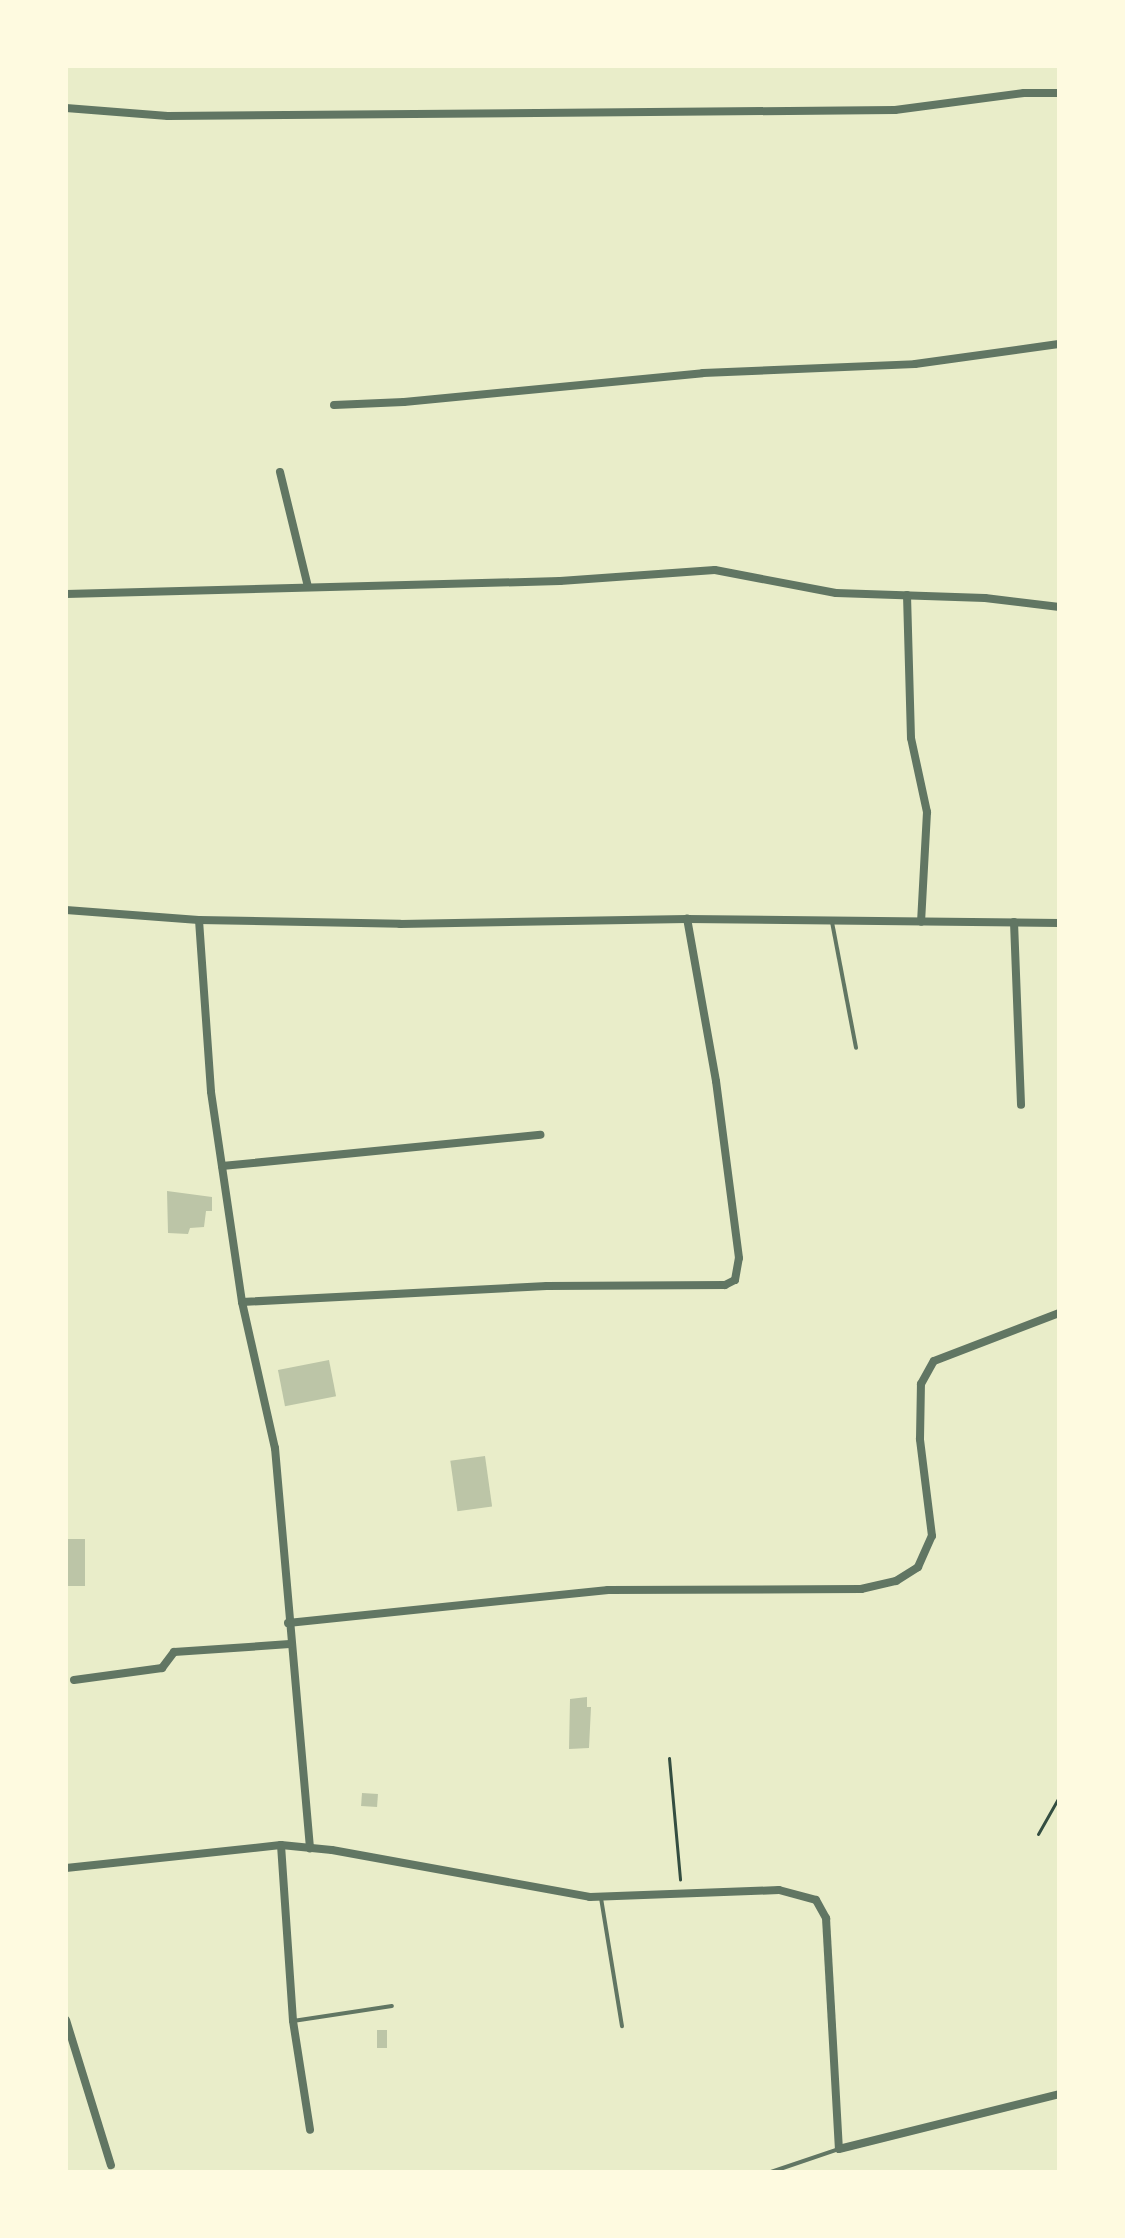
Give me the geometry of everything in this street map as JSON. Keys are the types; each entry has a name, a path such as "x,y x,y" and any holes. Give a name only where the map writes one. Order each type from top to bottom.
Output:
{"street":[{"path":"66,108 168,116 895,110 1024,93 1059,93"},
{"path":"334,405 404,402 703,373 915,364 1059,344"},
{"path":"280,472 308,587"},
{"path":"66,594 560,581 715,570 836,593 985,598 1059,607"},
{"path":"907,595 911,738 927,812 921,922"},
{"path":"66,910 199,920 400,924 687,919 1059,923"},
{"path":"242,1302 547,1286 725,1285 735,1280 739,1258 716,1081 687,919"},
{"path":"199,920 211,1092 242,1302 275,1448 310,1848"},
{"path":"1014,922 1021,1105"},
{"path":"222,1166 540,1135"},
{"path":"288,1623 608,1590 861,1589 896,1581 918,1567 932,1536 920,1439 921,1384 934,1361 1059,1313"},
{"path":"74,1680 162,1668 174,1652 290,1644"},
{"path":"281,1845 293,2021 310,2130"},
{"path":"66,1868 281,1845 600,1897 779,1890 816,1900 826,1918 839,2149 1059,2094"},
{"path":"66,2020 111,2165"}],"lane":[{"path":"832,922 856,1048"},
{"path":"600,1897 622,2026"},
{"path":"293,2021 392,2006"},
{"path":"771,2172 839,2149"}],"path":[{"path":"669,1758 682,1896"},
{"path":"1038,1834 1059,1797"}],"building":[{"path":"167,1191 212,1197 212,1211 206,1211 204,1227 190,1228 188,1234 168,1233"},
{"path":"329,1360 336,1396 285,1406 278,1370"},
{"path":"485,1456 492,1507 457,1511 450,1461"},
{"path":"66,1539 85,1539 85,1586 66,1586"},
{"path":"587,1697 587,1707 591,1707 589,1748 569,1749 570,1699"},
{"path":"362,1793 378,1794 377,1807 361,1806"},
{"path":"377,2030 387,2030 387,2048 377,2048"}]}
